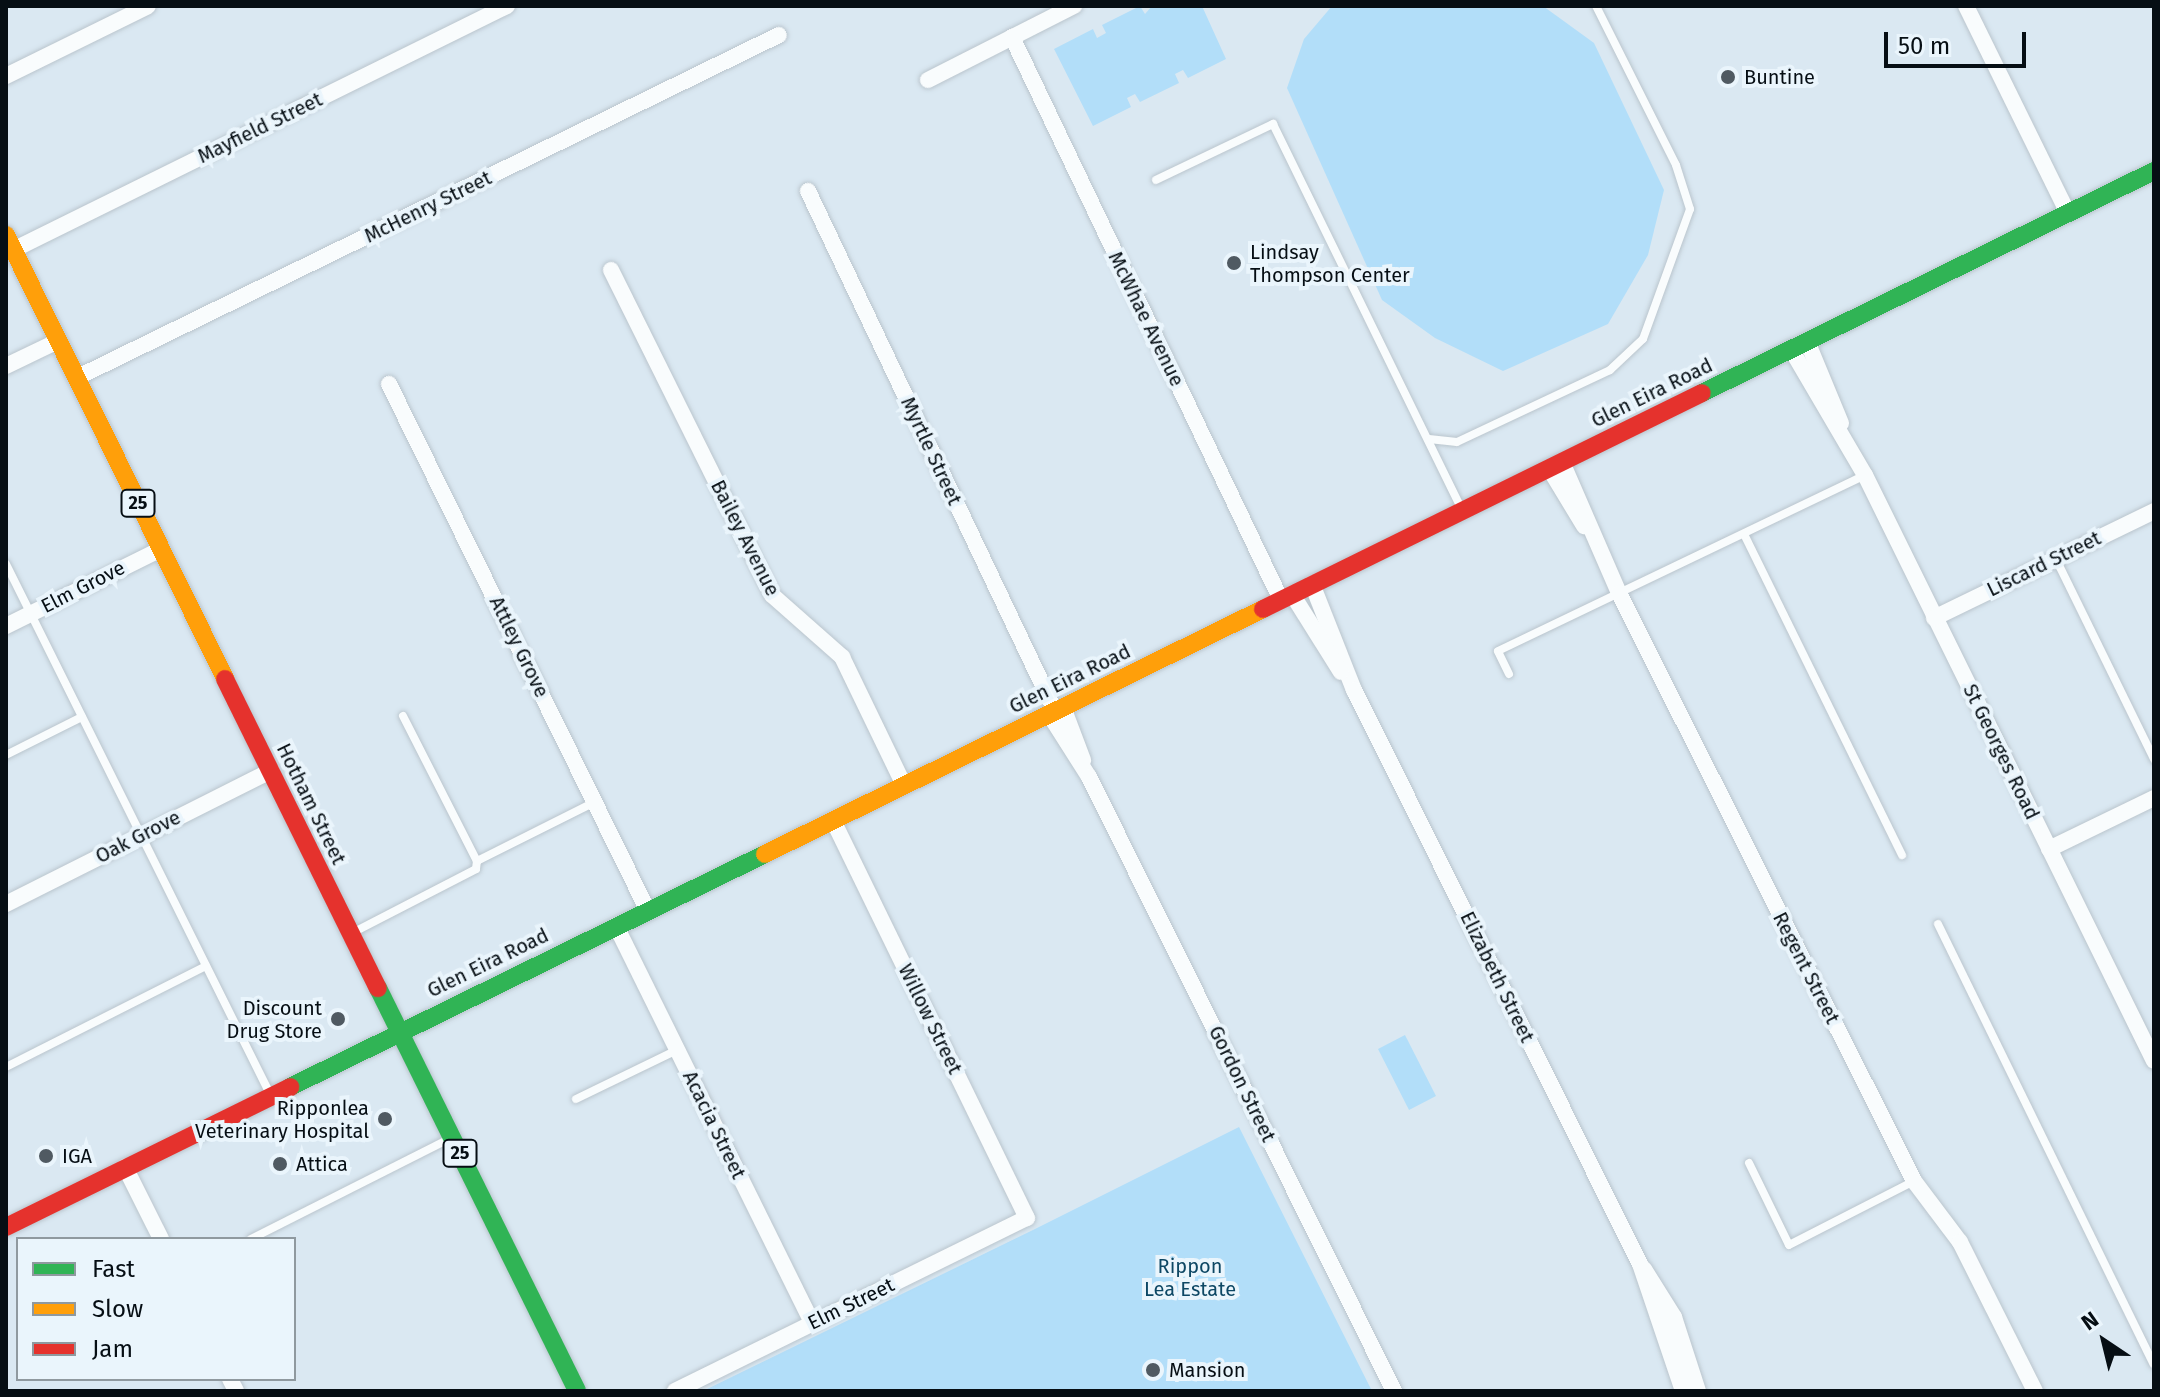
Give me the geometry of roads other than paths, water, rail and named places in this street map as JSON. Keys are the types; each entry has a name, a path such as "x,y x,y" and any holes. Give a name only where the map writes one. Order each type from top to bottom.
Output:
{"main road":[{"name":"Glen Eira Road","path":"6,1227 2154,171"},
{"name":"Hotham Street","path":"10,243 452,1137 571,1389"}],"street":[{"path":"6,76 148,6"},
{"name":"Mayfield Street","path":"10,243 507,6"},
{"path":"928,80 1074,6"},
{"path":"1966,6 2068,213"},
{"name":"McHenry Street","path":"76,378 779,35"},
{"name":"McWhae Avenue","path":"1012,37 1286,597"},
{"name":"Myrtle Street","path":"808,191 1056,710"},
{"name":"Bailey Avenue","path":"611,270 772,595 842,657 904,785"},
{"path":"6,366 58,341"},
{"name":"St Georges Road","path":"1799,345 2154,1061"},
{"name":"Attley Grove","path":"389,384 648,911"},
{"name":"Regent Street","path":"1555,465 1914,1181 1960,1242 2035,1391"},
{"name":"Liscard Street","path":"1934,618 2154,511"},
{"name":"Elm Grove","path":"6,626 161,549"},
{"name":"Elizabeth Street","path":"1312,584 1354,690 1640,1264 1683,1391"},
{"name":"Elizabeth Street","path":"1286,597 1354,690"},
{"name":"Gordon Street","path":"1056,710 1394,1391"},
{"name":"Oak Grove","path":"6,904 271,771"},
{"path":"2049,849 2154,798"},
{"name":"Willow Street","path":"833,820 1027,1218"},
{"name":"Acacia Street","path":"616,926 812,1323"},
{"path":"125,1167 160,1237"},
{"name":"Elm Street","path":"675,1391 1027,1218"},
{"name":"Elizabeth Street","path":"1640,1264 1658,1285 1674,1317 1698,1391"}],"lane":[{"path":"1429,439 1457,442 1610,370 1643,339 1690,209 1676,165 1596,6"},
{"path":"1156,180 1273,124 1463,511"},
{"path":"1509,674 1498,651 1865,475"},
{"path":"1744,534 1902,855"},
{"path":"2055,559 2154,759"},
{"path":"6,564 271,1096"},
{"path":"350,934 476,869 477,861 403,716"},
{"path":"6,755 82,717"},
{"path":"477,861 596,802"},
{"path":"1938,924 2154,1364"},
{"path":"6,1067 206,966"},
{"path":"576,1099 677,1050"},
{"path":"255,1237 452,1137"},
{"path":"1749,1163 1789,1245 1914,1181"}],"place":[{"name":"Buntine","path":"1728,77"},
{"name":"Lindsay Thompson Center","path":"1234,263"},
{"name":"Discount Drug Store","path":"338,1019"},
{"name":"Ripponlea Veterinary Hospital","path":"385,1119"},
{"name":"IGA","path":"46,1156"},
{"name":"Attica","path":"280,1164"},
{"name":"Mansion","path":"1153,1370"}],"park label":[{"name":"Rippon Lea Estate","path":"1190,1278"}]}
